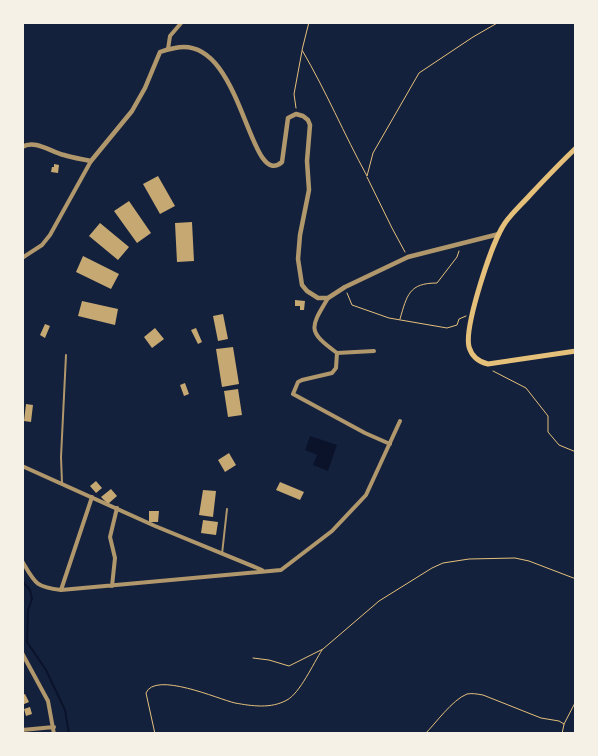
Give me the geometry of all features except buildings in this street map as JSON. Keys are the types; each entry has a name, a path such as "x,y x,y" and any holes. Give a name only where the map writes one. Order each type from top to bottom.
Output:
{"main road":[{"path":"576,148 510,217 499,234 472,317 469,335 470,351 484,364 576,350"}],"street":[{"path":"168,49 170,36 182,22"},
{"path":"22,258 42,245 50,235 91,161 132,110 145,88 159,54 168,49 190,46 208,56 220,67 237,98 256,147 262,158 271,166 278,165 284,157 288,118 296,114 308,120 310,125 307,160 309,190 298,251 300,279 302,285 318,298 328,298"},
{"path":"22,147 27,144 36,144 62,155 91,161"},
{"path":"374,351 337,354 319,338 314,329 315,319 328,298 408,256 499,234"},
{"path":"337,354 334,371 298,382 293,394 365,433 390,444"},
{"path":"22,561 38,585 61,590 281,570 332,531 366,495 400,421"},
{"path":"22,466 222,555 264,571"},
{"path":"61,590 92,497"},
{"path":"112,586 114,558 110,537 117,508"},
{"path":"22,653 48,701 54,734"},
{"path":"22,730 54,727"}],"lane":[{"path":"62,483 61,457 66,355"},
{"path":"222,555 227,509"}],"path":[{"path":"296,114 294,94 302,50 310,22"},
{"path":"366,176 373,153 419,73 499,22"},
{"path":"302,50 319,79 392,228 408,256"},
{"path":"400,320 410,291 424,283 437,283 457,257 461,243"},
{"path":"345,288 352,305 389,318 447,328 457,326 459,319 465,316 472,317"},
{"path":"493,364 491,369 494,372 526,388 548,416 548,432 559,445 576,452"},
{"path":"253,658 269,660 289,666 323,649 379,600 443,563 469,559 515,558 529,561 576,579"},
{"path":"155,734 146,693 153,686 181,686 211,694 234,703 269,706 288,700 296,692 323,649"},
{"path":"425,734 452,704 466,694 473,693 483,695 541,718 564,724"},
{"path":"562,734 564,724 576,701"}],"water":[{"path":"310,436 337,445 328,471 313,465 317,455 305,450"}],"waterway":[{"path":"22,581 30,590 32,599 28,610 27,642 46,670 65,710 69,734"}]}
